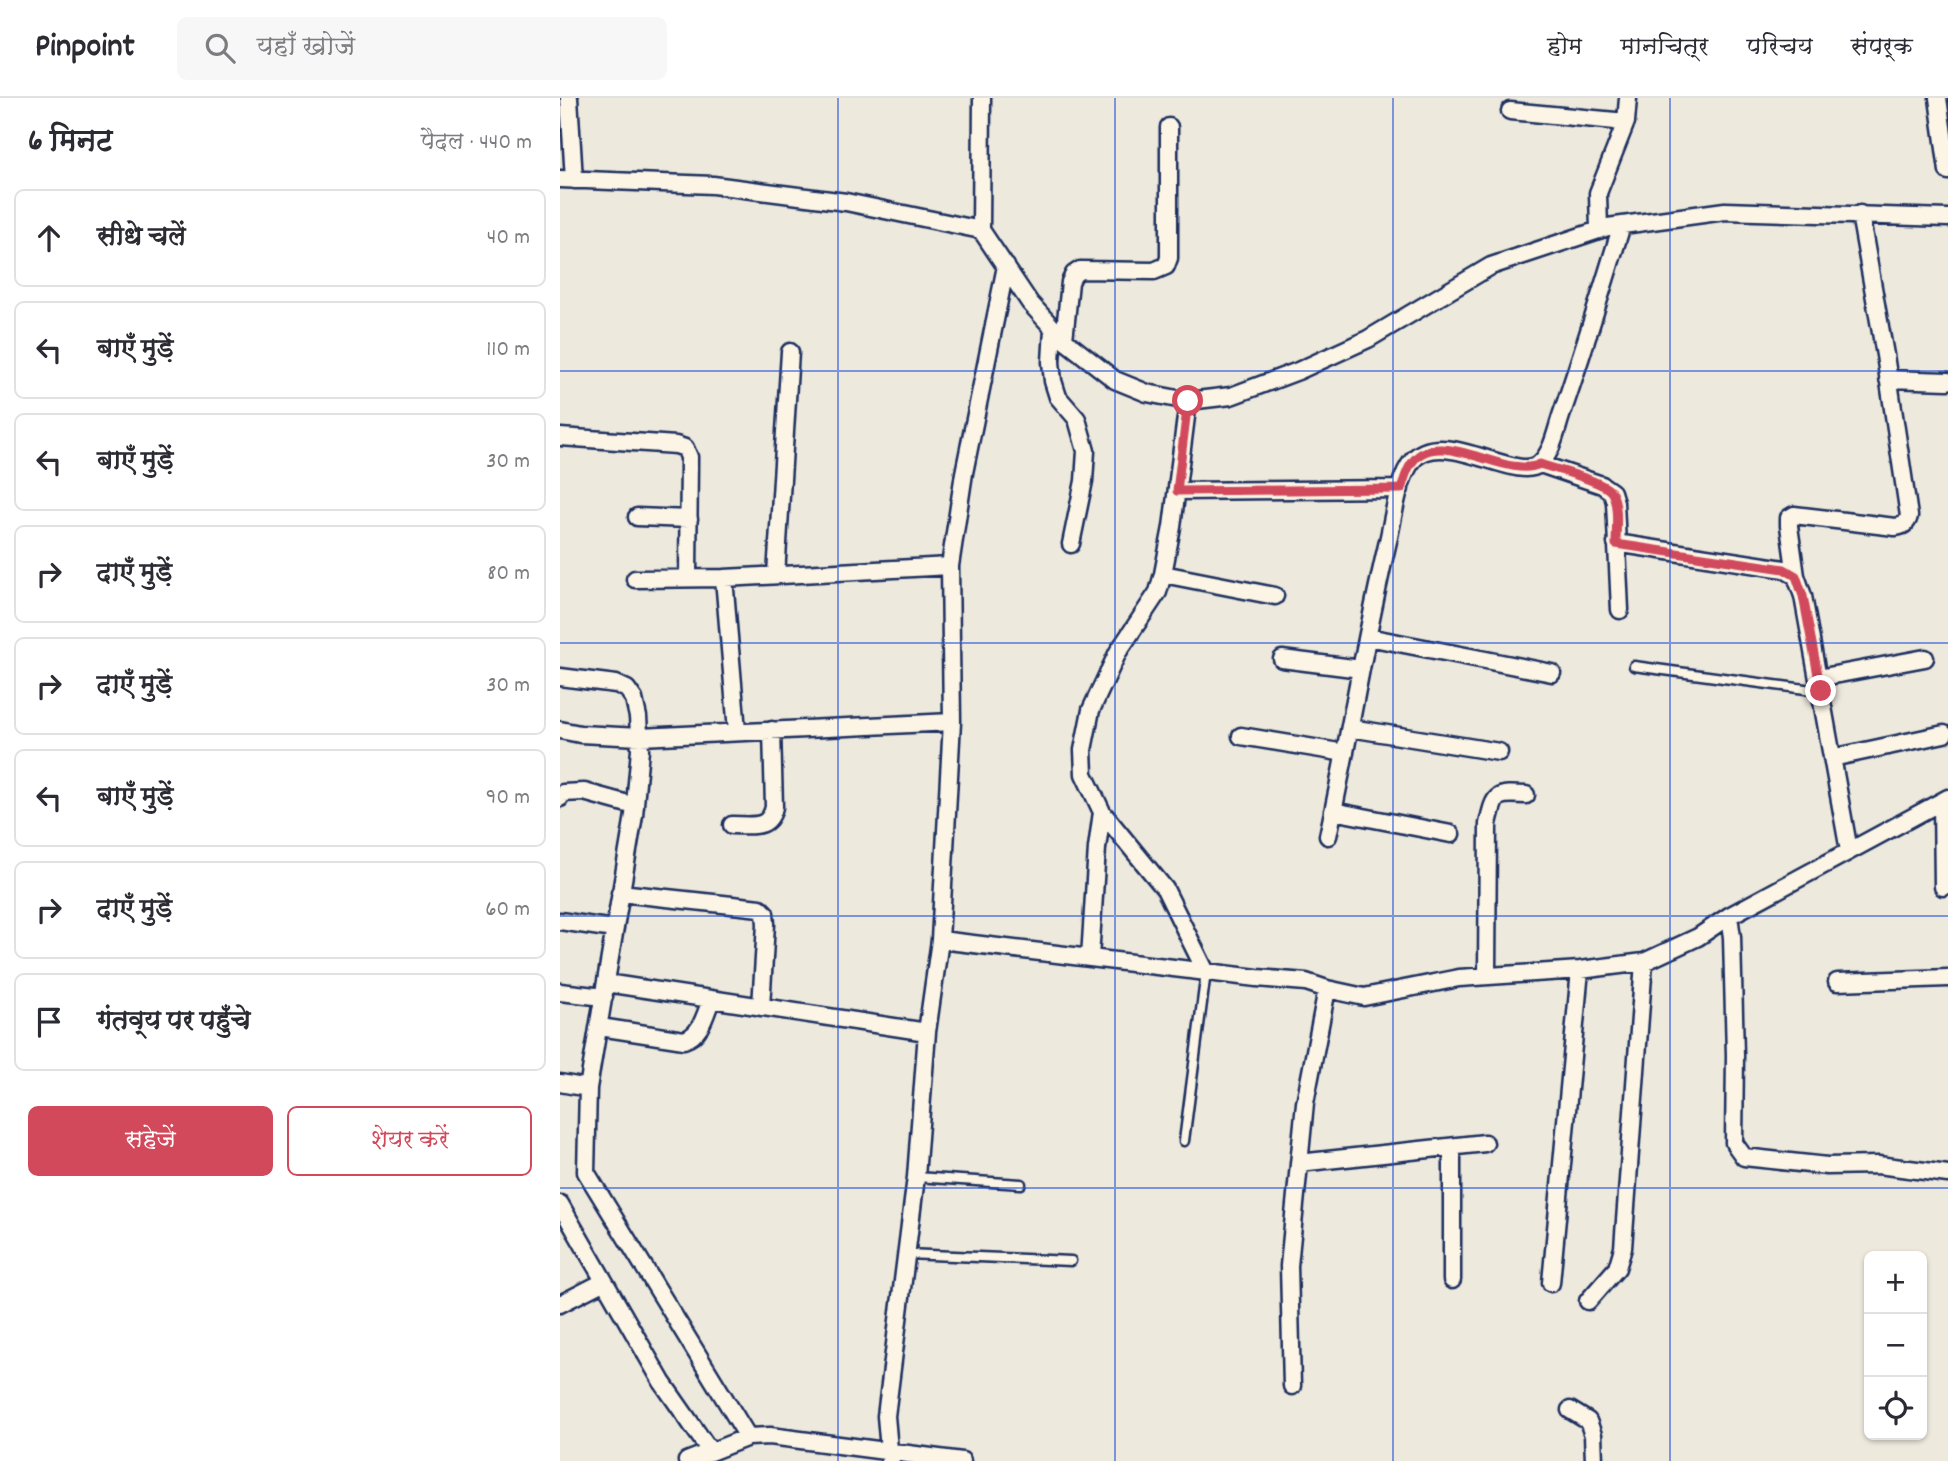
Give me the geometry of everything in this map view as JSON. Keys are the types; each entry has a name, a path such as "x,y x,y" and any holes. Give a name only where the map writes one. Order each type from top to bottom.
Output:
{"street":[{"path":"982,98 981,230 1030,303 1059,334 1115,380 1147,393 1188,401 1231,396 1298,371 1368,339 1491,266 1598,230 1725,211 1948,218"},
{"path":"1598,230 1598,193 1626,122 1628,98"},
{"path":"1938,98 1948,171"},
{"path":"566,102 567,180 713,185 846,202 981,230"},
{"path":"1510,111 1626,122"},
{"path":"1071,544 1084,481 1086,451 1077,419 1058,397 1051,362 1074,274 1080,270 1154,271 1166,266 1169,258 1169,127"},
{"path":"1849,851 1788,526 1789,518 1794,515 1895,527 1902,526 1909,516 1860,214"},
{"path":"1328,836 1368,637 1401,489 1410,465 1416,457 1437,449 1477,455 1523,468 1540,464 1549,450 1570,390 1622,225"},
{"path":"890,1456 886,1416 916,1177 927,1032 940,940 952,722 950,566 964,472 1006,266"},
{"path":"776,575 790,352"},
{"path":"1888,379 1948,381"},
{"path":"1188,401 1177,491 1158,592 1118,652 1091,710 1083,750 1084,774 1102,812 1165,888 1206,972"},
{"path":"560,438 676,445 685,448 688,457 688,578"},
{"path":"1540,464 1602,485 1612,492 1615,502 1620,610"},
{"path":"1177,491 1401,489"},
{"path":"637,517 689,519"},
{"path":"1616,544 1784,569 1796,576"},
{"path":"635,579 724,578 950,566"},
{"path":"1163,574 1275,596"},
{"path":"724,578 737,731"},
{"path":"1368,637 1552,673"},
{"path":"1282,659 1361,669"},
{"path":"1819,685 1925,659"},
{"path":"560,677 616,684 627,689 634,699 639,737 635,806 588,1088 586,1172 748,1437"},
{"path":"560,730 580,734 639,737 952,722"},
{"path":"1350,728 1499,752"},
{"path":"732,825 757,825 771,817 774,807 772,730"},
{"path":"1832,758 1944,734"},
{"path":"1241,736 1346,752"},
{"path":"560,798 563,793 584,792 635,806"},
{"path":"1487,976 1488,824 1493,800 1505,793 1526,795"},
{"path":"940,940 1306,982 1364,997 1459,978 1580,970 1644,962 1698,937 1728,916 1945,800 1942,887"},
{"path":"1333,811 1451,834"},
{"path":"1090,958 1102,812"},
{"path":"620,893 760,908 765,913 766,924 761,1007"},
{"path":"1728,916 1733,963 1734,1143 1738,1150 1744,1157 1827,1166 1878,1165 1948,1174"},
{"path":"560,921 614,929"},
{"path":"1588,1301 1617,1268 1623,1248 1644,962"},
{"path":"1551,1283 1580,970"},
{"path":"1837,982 1948,978"},
{"path":"1292,1386 1289,1266 1305,1103 1327,989"},
{"path":"560,992 605,990 711,1000 927,1032"},
{"path":"600,1027 684,1040 693,1037 698,1030 711,1000"},
{"path":"560,1083 588,1088"},
{"path":"1299,1163 1485,1143"},
{"path":"1452,1147 1452,1280"},
{"path":"560,1204 565,1223 662,1382 710,1451"},
{"path":"560,1304 603,1282"},
{"path":"1570,1410 1588,1420 1593,1435 1594,1461"},
{"path":"687,1461 748,1437 770,1436 890,1456 962,1461"}],"lane":[{"path":"1634,666 1819,685"},
{"path":"1184,1142 1206,972"},
{"path":"916,1177 1021,1184"},
{"path":"906,1255 1071,1261"}],"route":[{"path":"1188,401 1177,491 1401,489 1416,457 1437,449 1477,455 1523,468 1540,464 1602,485 1612,492 1615,502 1616,544 1784,569 1796,576 1803,596 1821,691"}]}
